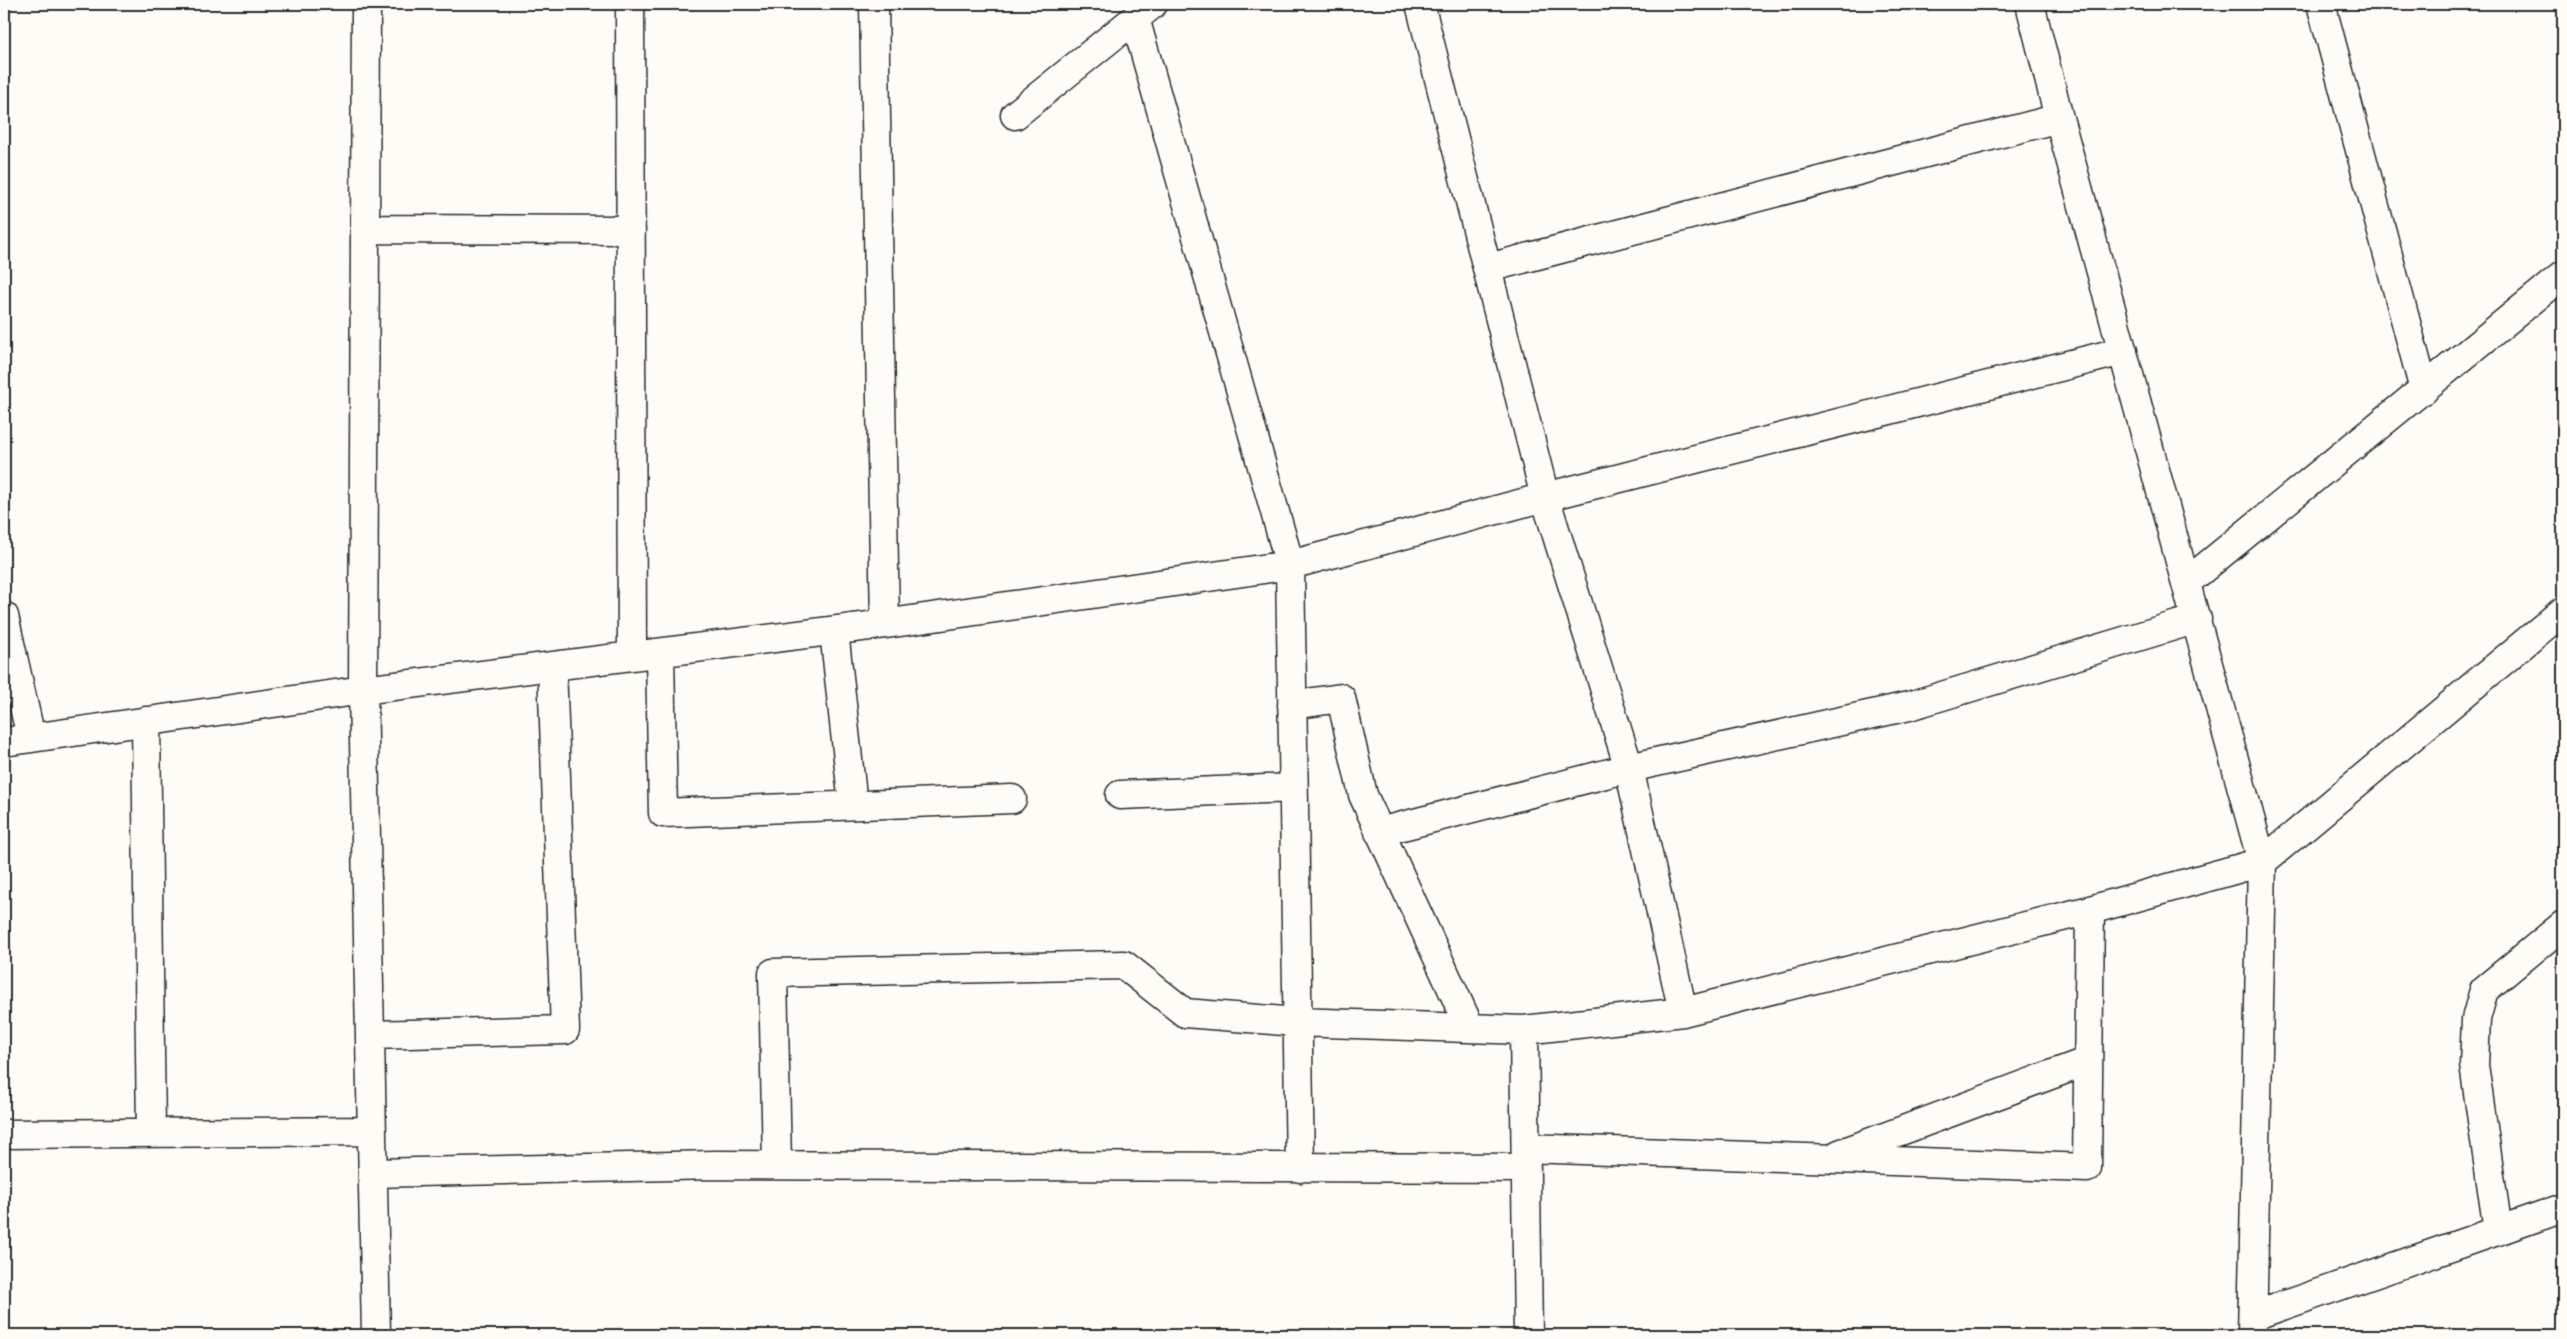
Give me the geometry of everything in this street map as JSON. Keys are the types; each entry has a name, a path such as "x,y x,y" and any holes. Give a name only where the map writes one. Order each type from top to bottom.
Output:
{"street":[{"path":"366,4 363,690 376,1335"},
{"path":"630,4 632,656"},
{"path":"874,4 885,624"},
{"path":"1420,4 1545,497 1629,768 1683,1012"},
{"path":"2030,4 2059,118 2262,862 2253,1326 2498,1231 2563,1208"},
{"path":"2321,4 2424,390"},
{"path":"1015,115 1144,11 1290,565 1300,1168"},
{"path":"1488,268 2059,118"},
{"path":"365,229 630,230"},
{"path":"2187,582 2563,275"},
{"path":"4,742 363,690 885,624 1290,565 1545,497 2123,352"},
{"path":"777,1165 773,973 1124,965 1185,1013 1297,1022 1524,1030 1683,1012 2090,910 2262,862 2563,611"},
{"path":"4,616 31,738"},
{"path":"1379,832 1629,768 1910,706 2197,619"},
{"path":"834,631 853,806"},
{"path":"660,653 663,813 1012,799"},
{"path":"370,1035 565,1030 552,666"},
{"path":"1292,705 1341,698 1363,795 1470,1028"},
{"path":"146,722 151,1133"},
{"path":"1120,795 1293,788"},
{"path":"373,1173 777,1165 1300,1168 1526,1158 1826,1158 2087,1168 2090,910"},
{"path":"2498,1231 2474,1065 2476,1019 2484,990 2563,925"},
{"path":"1524,1030 1528,1335"},
{"path":"1826,1158 2088,1061"},
{"path":"4,1134 372,1132"}]}
